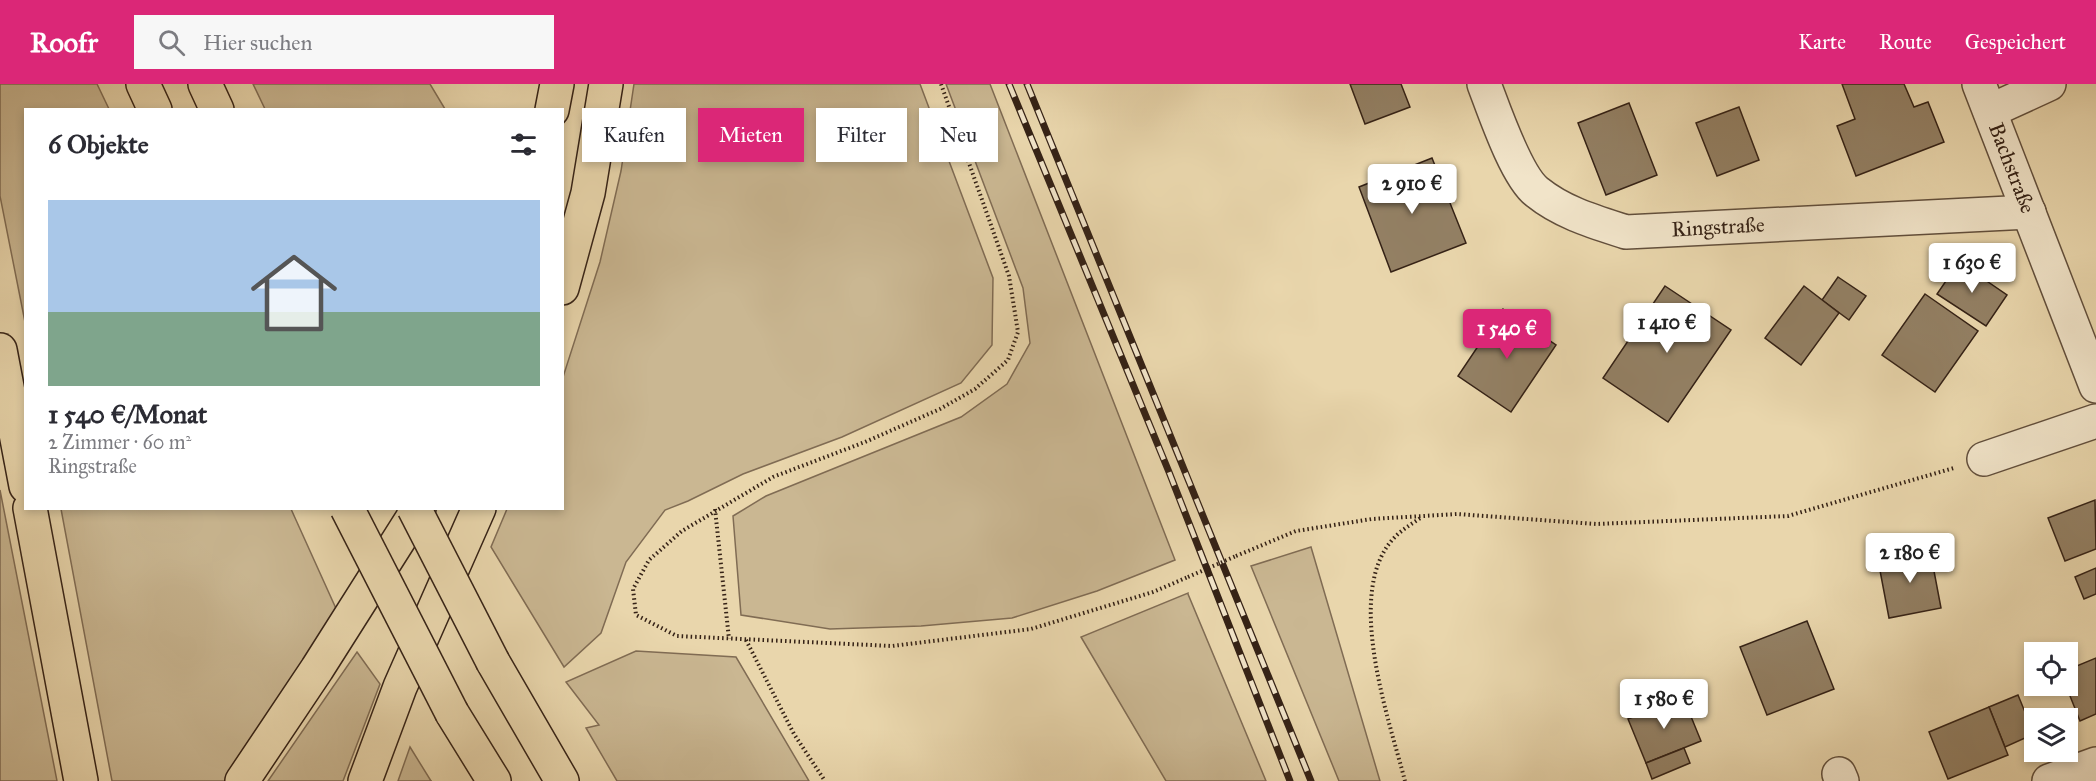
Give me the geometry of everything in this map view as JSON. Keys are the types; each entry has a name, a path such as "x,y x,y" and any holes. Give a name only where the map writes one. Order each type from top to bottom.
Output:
{"highway":[{"path":"143,84 154,108"},
{"path":"205,84 216,108"},
{"path":"552,108 557,84"},
{"path":"564,281 588,193 606,84"},
{"path":"0,350 24,476"},
{"path":"30,510 80,779"},
{"path":"348,510 452,713 494,781"},
{"path":"415,510 493,662 562,781"},
{"path":"242,781 317,669 418,510"},
{"path":"365,781 400,687 478,510"}],"street":[{"name":"Ringstraße","path":"1484,84 1508,147 1535,191 1578,217 1626,232 2029,212"},
{"path":"1985,98 2049,84"},
{"name":"Bachstraße","path":"1985,98 2096,386"},
{"path":"1984,459 2096,421"},
{"path":"2049,781 2096,764"}],"path":[{"path":"941,84 1009,276 1018,332 1008,360 975,389 940,409 865,442 773,477 715,509 682,531 649,560 633,589 636,615 677,636 892,645 915,643 1031,628 1153,592 1296,531 1372,519 1457,514 1596,524 1788,516 1984,459"},
{"path":"715,509 729,639"},
{"path":"1405,781 1372,648 1369,606 1377,567 1394,537 1422,516"},
{"path":"746,640 794,734 825,781"}],"shaded area":[{"path":"0,84 97,84 109,108 24,108 24,317 0,196"},
{"path":"253,84 430,84 444,108 265,108"},
{"path":"634,84 920,84 929,108 919,108 919,162 949,162 993,278 992,345 961,383 842,437 743,474 665,510 626,562 601,633 564,667 491,547 507,510 564,510 564,374 600,262 622,162 686,162 686,108 630,108"},
{"path":"946,84 990,84 1175,560 1097,591 1012,618 921,626 830,629 741,615 733,516 766,496 961,417 1007,384 1030,343 1023,288 975,162 998,162 998,108 955,108"},
{"path":"0,490 57,781 0,781"},
{"path":"61,510 291,510 338,613 230,781 112,781"},
{"path":"1311,547 1380,781 1339,781 1251,566"},
{"path":"1188,593 1266,781 1166,781 1081,637"},
{"path":"636,651 736,657 809,781 617,781 586,728 599,725 566,682"},
{"path":"357,652 380,684 343,781 268,781"},
{"path":"410,747 431,781 398,781"}],"building":[{"path":"1350,84 1401,84 1410,107 1365,124"},
{"path":"1842,84 1904,84 1914,107 1928,102 1944,142 1856,176 1837,126 1855,119"},
{"path":"1629,103 1657,175 1606,195 1578,123"},
{"path":"1739,107 1759,160 1717,176 1696,123"},
{"path":"1432,158 1466,243 1391,272 1359,187"},
{"path":"1959,262 2007,295 1986,326 1937,294"},
{"path":"1838,277 1866,296 1849,320 1822,300"},
{"path":"1665,286 1731,330 1668,422 1603,378"},
{"path":"1804,286 1839,313 1801,365 1765,338"},
{"path":"1925,294 1978,331 1935,392 1882,355"},
{"path":"1503,309 1556,345 1511,412 1458,376"},
{"path":"2095,500 2096,549 2065,561 2048,518"},
{"path":"1930,550 1941,608 1889,618 1878,560"},
{"path":"2096,568 2096,594 2084,599 2075,577"},
{"path":"1807,621 1834,689 1767,715 1740,647"},
{"path":"2096,658 2096,714 2080,721 2078,708 2075,708 2070,696 2078,696 2078,665"},
{"path":"2018,695 2024,710 2024,738 2005,747 1989,707"},
{"path":"1683,697 1701,741 1646,763 1628,719"},
{"path":"1989,707 2008,755 1948,779 1929,732"},
{"path":"1684,748 1690,763 1652,779 1646,763"}],"railway":[{"path":"1009,84 1169,472 1290,781"},
{"path":"1027,84 1311,781"}]}
